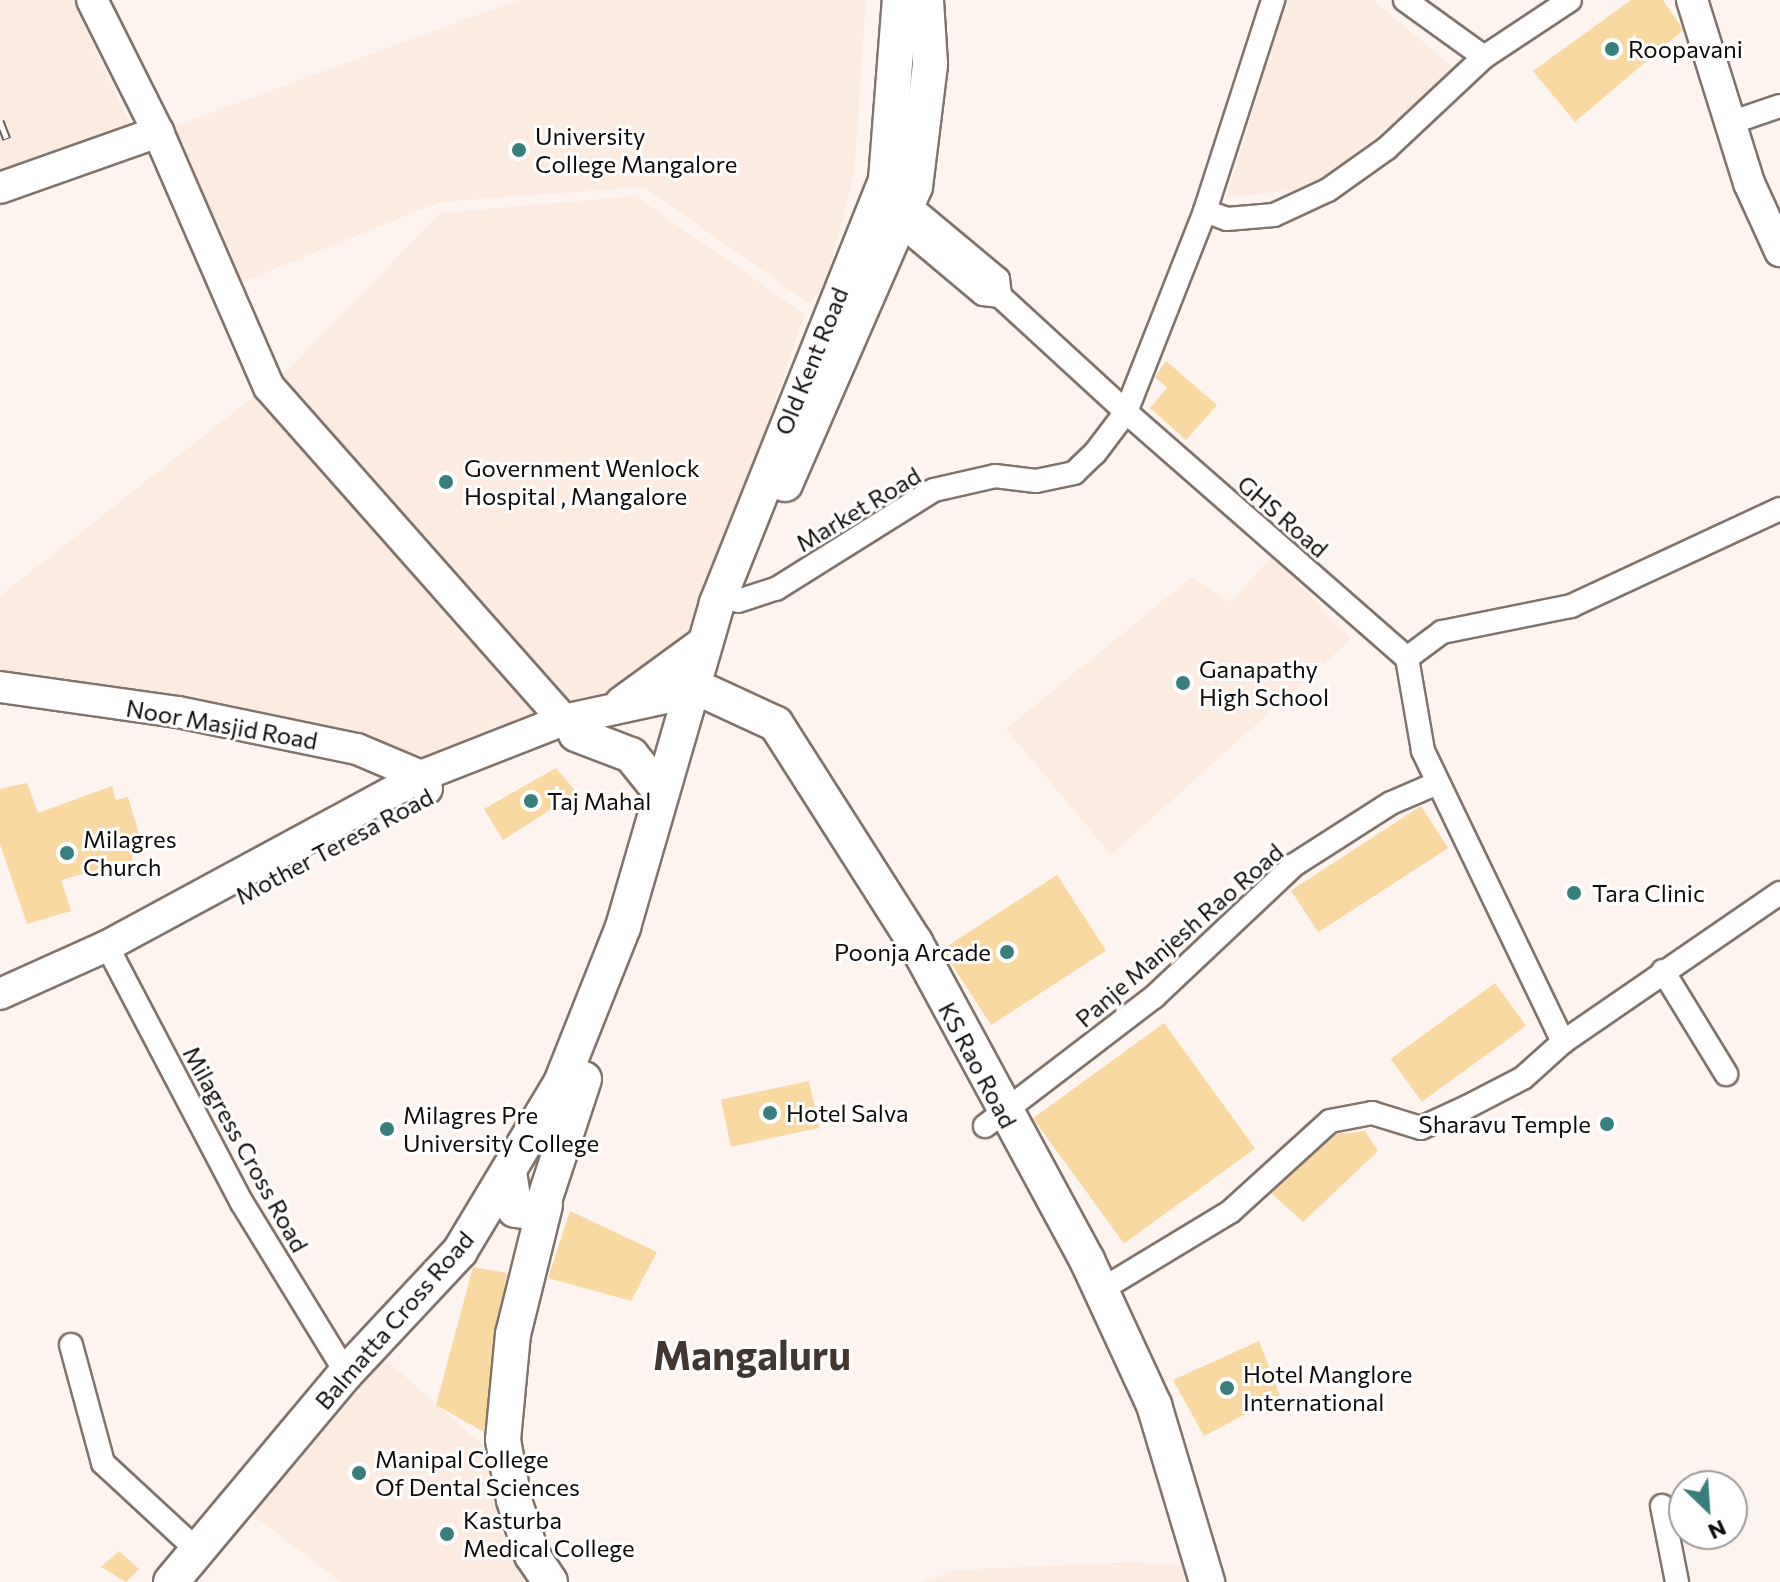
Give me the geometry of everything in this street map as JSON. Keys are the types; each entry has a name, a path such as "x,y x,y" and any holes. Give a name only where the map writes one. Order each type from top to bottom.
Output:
{"main road":[{"name":"Old Kent Road","path":"695,703 703,645 894,211 886,180 900,0"},
{"path":"550,1582 523,1528 503,1440 513,1334 552,1170 637,933 695,703 894,211 924,155 926,0"},
{"path":"622,704 703,645"},
{"path":"695,703 758,733 814,807 994,1120 1127,1370 1189,1582"},
{"name":"Balmatta Cross Road","path":"171,1582 346,1373 460,1251 509,1172 561,1083 623,927 659,790 695,703"},
{"path":"570,727 631,755 659,790"},
{"name":"KS Rao Road","path":"994,1120 1101,1290 1159,1418 1207,1582"},
{"path":"509,1172 515,1210 533,1216 545,1205"},
{"path":"460,1251 481,1232 499,1228 516,1229 535,1251"}],"street":[{"path":"92,0 158,132 269,387 570,727 622,704 695,703"},
{"name":"Market Road","path":"738,601 776,589 934,490 995,476 1036,481 1074,473 1126,412 1205,211 1273,0"},
{"path":"1405,0 1484,57"},
{"path":"1205,211 1227,219 1274,215 1328,190 1387,148 1484,57 1570,0"},
{"path":"1692,0 1730,123 1780,251"},
{"path":"1730,123 1780,106"},
{"path":"0,188 158,132"},
{"name":"GHS Road","path":"894,211 998,279 1000,296 1126,412 1407,658"},
{"path":"1563,1042 1423,751 1407,658 1442,632 1571,606 1780,509"},
{"name":"Noor Masjid Road","path":"0,687 258,726 357,749 425,785"},
{"name":"Mother Teresa Road","path":"111,955 425,785 570,727 695,703"},
{"name":"Panje Manjesh Rao Road","path":"994,1120 1154,997 1294,865 1391,803 1438,783"},
{"path":"1101,1290 1230,1212 1330,1121 1372,1113 1421,1128 1523,1078 1563,1042 1780,893"},
{"path":"0,994 111,955"},
{"path":"0,1014 111,955"},
{"name":"Milagress Cross Road","path":"111,955 242,1203 346,1373"},
{"path":"1663,971 1726,1074"},
{"path":"71,1345 103,1463 198,1551"},
{"path":"1662,1506 1677,1582"}],"shaded area":[{"path":"0,0 72,0 132,128 0,176"},
{"name":"University College Mangalore","path":"518,0 866,0 854,175 827,278 810,304 644,187 440,202 232,286 174,126"},
{"path":"1287,0 1373,0 1457,71 1311,188 1226,198"},
{"name":"Government Wenlock Hospital , Mangalore","path":"635,196 805,314 701,617 683,647 612,710 427,759 0,672 0,596 290,368 440,213"},
{"name":"Ganapathy High School","path":"1272,556 1351,639 1111,855 1006,729 1192,577 1231,602"},
{"path":"385,1359 488,1450 544,1582 341,1582 253,1515"},
{"path":"1132,1562 1191,1566 1195,1582 924,1582 956,1570"}],"building":[{"name":"Roopavani","path":"1631,0 1663,0 1683,30 1575,122 1533,71"},
{"path":"1166,361 1217,405 1186,440 1150,408 1167,388 1155,377"},
{"name":"Taj Mahal","path":"556,768 577,793 503,840 484,809"},
{"name":"Milagres Church","path":"27,783 38,813 112,786 116,800 128,797 142,843 129,846 133,860 61,880 71,911 27,924 0,844 0,789"},
{"path":"1421,806 1448,848 1318,932 1291,890"},
{"name":"Poonja Arcade","path":"1057,875 1106,950 991,1025 942,950"},
{"path":"1495,983 1526,1026 1422,1102 1391,1059"},
{"path":"1164,1023 1255,1148 1124,1244 1033,1118"},
{"name":"Hotel Salva","path":"809,1081 819,1128 731,1147 721,1100"},
{"path":"1365,1131 1378,1151 1303,1222 1271,1193 1336,1134"},
{"path":"570,1211 657,1252 631,1301 548,1278"},
{"path":"473,1267 507,1273 484,1432 436,1405"},
{"name":"Hotel Manglore International","path":"1259,1341 1280,1396 1204,1436 1173,1380"},
{"path":"119,1551 139,1569 126,1582 101,1567"}],"railway":[{"path":"0,121 7,139"}],"place":[{"name":"Roopavani","path":"1612,49"},
{"name":"University College Mangalore","path":"519,150"},
{"name":"Government Wenlock Hospital , Mangalore","path":"446,482"},
{"name":"Ganapathy High School","path":"1183,683"},
{"name":"Taj Mahal","path":"531,801"},
{"name":"Milagres Church","path":"67,853"},
{"name":"Tara Clinic","path":"1574,893"},
{"name":"Poonja Arcade","path":"1007,952"},
{"name":"Hotel Salva","path":"770,1113"},
{"name":"Sharavu Temple","path":"1607,1124"},
{"name":"Milagres Pre University College","path":"387,1129"},
{"name":"Hotel Manglore International","path":"1227,1388"},
{"name":"Manipal College Of Dental Sciences","path":"359,1473"},
{"name":"Kasturba Medical College","path":"447,1534"}],"district":[{"name":"Mangaluru","path":"752,1354"}]}
